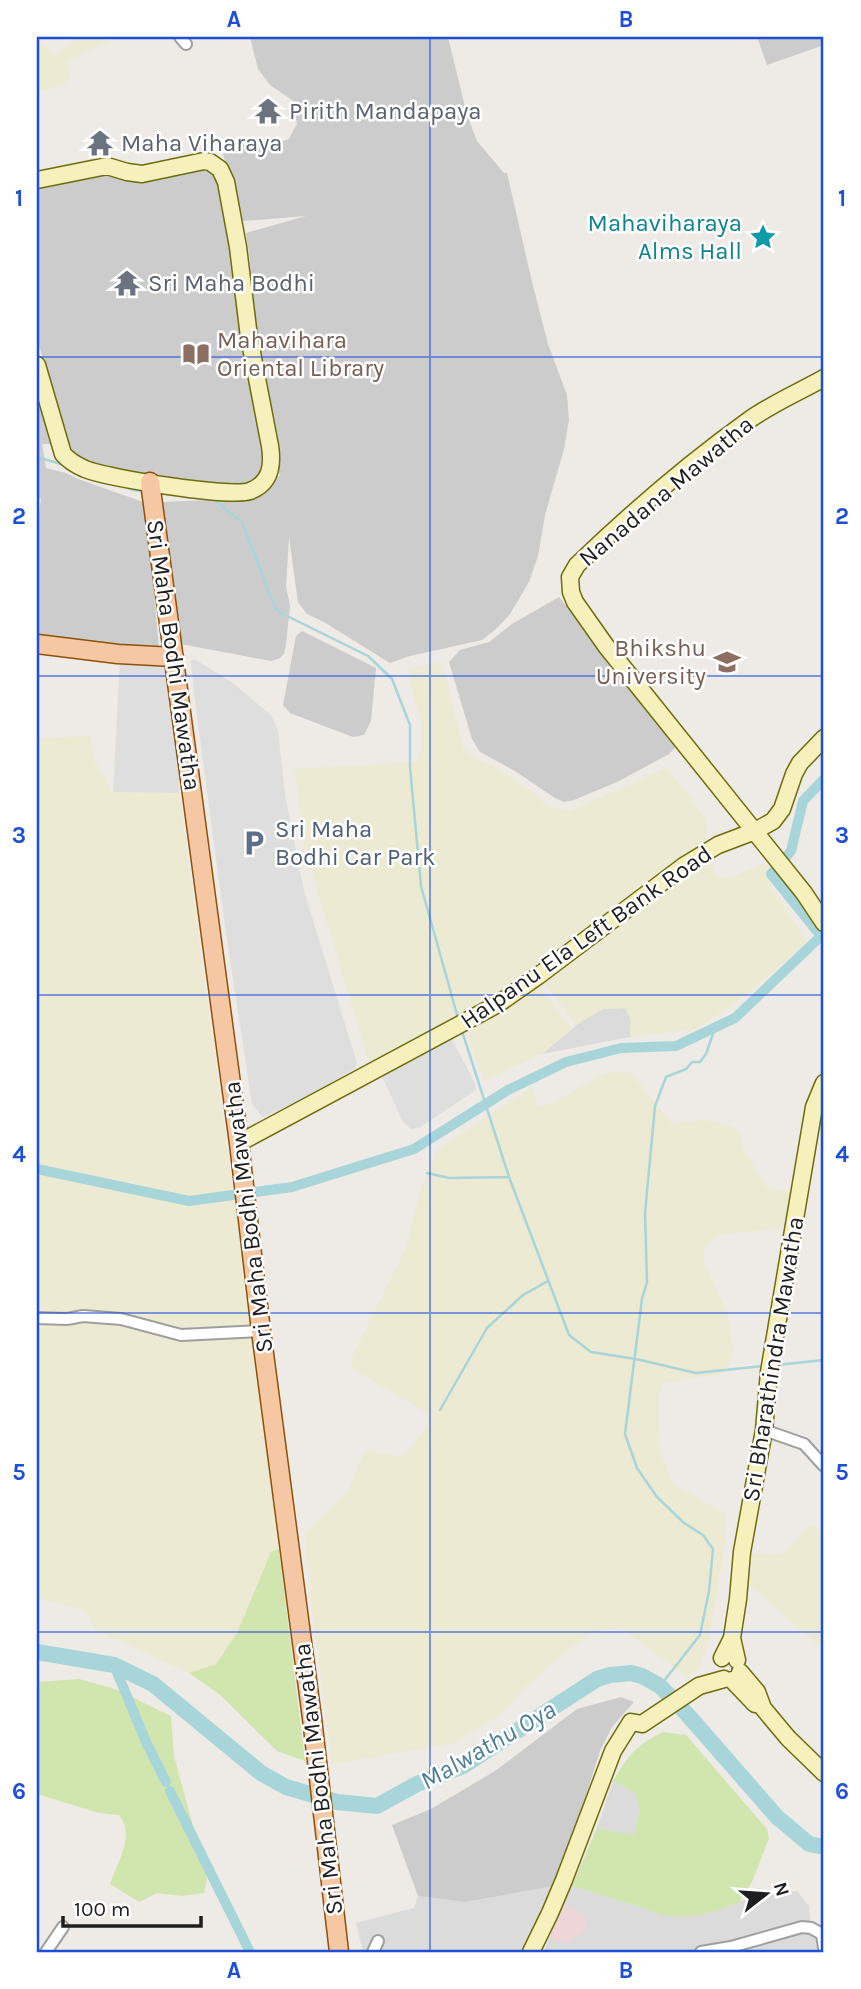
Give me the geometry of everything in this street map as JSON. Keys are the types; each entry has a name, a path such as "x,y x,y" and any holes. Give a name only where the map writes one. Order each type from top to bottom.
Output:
{"main road":[{"path":"37,180 107,166 142,174 204,161 216,165 224,174 238,247 248,337 272,463 270,472 258,486 240,493 150,482 86,469 69,461 63,454 37,365"},
{"name":"Nanadana Mawatha","path":"759,836 606,646 575,602 570,592 570,577 577,565 645,503 750,419 783,398 824,378"},
{"name":"Sri Maha Bodhi Mawatha","path":"150,482 239,1143 339,1952"},
{"path":"37,644 118,654 174,657"},
{"name":"Halpanu Ela Left Bank Road","path":"239,1143 498,1004 685,865 718,845 759,836 778,816 800,763 824,738"},
{"path":"759,836 824,923"},
{"name":"Sri Bharathindra Mawatha","path":"729,1669 742,1552 764,1430 769,1372 824,1083"},
{"path":"531,1952 564,1880 613,1751 631,1722 642,1724 729,1669 757,1692 763,1708 788,1738 824,1773"}],"street":[{"path":"37,1318 67,1320 83,1316 121,1320 181,1335 261,1331"},
{"path":"764,1430 804,1444 824,1466"},
{"path":"46,1952 63,1927"},
{"path":"701,1952 731,1947 802,1927 811,1927 822,1934 824,1948"},
{"path":"373,1952 378,1941"}],"shaded area":[{"path":"71,37 108,37 107,42 68,60 69,78 63,84 37,92 37,45 41,43 53,54 73,45"},
{"path":"250,37 448,37 467,115 477,141 504,173 507,173 548,344 567,395 569,420 564,449 545,515 538,556 529,582 510,614 482,640 390,663 307,614 298,602 289,537 286,586 290,606 286,644 284,654 280,658 271,661 181,644 162,502 234,499 263,492 276,476 280,476 252,328 250,261 246,233 306,216 243,221 223,154 245,144 271,145 289,139 297,124 292,100 270,85 258,69"},
{"path":"757,37 824,37 824,45 767,65"},
{"path":"204,168 214,171 219,178 265,466 253,484 240,486 96,468 76,456 68,447 37,338 37,186 112,172"},
{"path":"37,393 50,444 42,444 46,468 146,503 159,649 117,646 37,634 37,516 41,499 37,498"},
{"path":"559,597 677,746 669,754 619,781 564,802 480,752 472,739 449,662 460,650 489,642 512,624"},
{"path":"302,631 376,668 371,721 364,735 353,737 290,713 283,705 296,636"},
{"name":"Sri Maha Bodhi Car Park","path":"194,659 230,681 271,715 278,731 285,795 304,891 357,1063 355,1068 307,1097 263,1117 252,1104 225,926 194,693 191,661"},
{"path":"120,661 162,662 170,674 179,754 179,793 113,792"},
{"path":"442,662 463,748 476,759 495,767 532,791 547,807 570,811 667,767 706,820 706,844 631,893 499,993 377,1064 367,1056 304,845 295,769 416,762 421,751 421,721 407,669"},
{"path":"90,736 94,761 113,792 179,793 279,1549 271,1552 237,1633 216,1664 189,1673 97,1631 84,1609 37,1599 37,738"},
{"path":"711,858 716,878 732,877 765,863 772,889 807,942 743,997 697,1029 630,1037 631,1021 625,1008 603,1009 576,1025 542,980"},
{"path":"537,983 572,1029 542,1054 485,1080 466,1026"},
{"path":"626,1008 631,1021 630,1037 542,1054 589,1015 603,1009"},
{"path":"451,1038 475,1083 476,1090 419,1128 411,1129 403,1122 381,1074"},
{"path":"630,1072 672,1124 704,1120 733,1126 739,1134 744,1151 765,1185 771,1189 789,1191 790,1199 788,1227 719,1235 704,1249 704,1261 727,1314 733,1351 728,1365 720,1374 663,1383 658,1395 660,1452 673,1483 726,1515 724,1550 709,1640 700,1667 688,1677 620,1627 588,1634 527,1685 498,1716 454,1743 332,1763 305,1534 350,1488 364,1453 370,1451 399,1457 408,1452 429,1419 425,1412 353,1369 351,1359 406,1248 420,1191 438,1149 531,1087 538,1106 550,1104 606,1073"},
{"path":"812,1525 824,1533 824,1650 750,1586 753,1554 782,1555 807,1527"},
{"path":"621,1697 634,1702 612,1727 600,1751 554,1886 465,1902 418,1896 392,1825 431,1809 495,1771 577,1709"},
{"path":"613,1781 635,1792 640,1810 634,1836 597,1828"},
{"path":"554,1886 523,1952 363,1952 356,1923 414,1908 418,1896 465,1902"},
{"path":"572,1886 660,1915 726,1908 740,1901 770,1893 797,1891 809,1906 811,1927 822,1934 824,1952 544,1952 550,1936 558,1942 562,1905"},
{"path":"562,1905 584,1914 586,1930 568,1943 558,1942 550,1936"}],"green space":[{"path":"279,1549 305,1761 277,1751 219,1694 189,1673 216,1664 237,1633 271,1552"},
{"path":"79,1679 115,1689 171,1716 174,1756 207,1877 204,1893 182,1896 157,1893 139,1902 110,1884 124,1849 126,1831 119,1815 99,1813 37,1794 37,1682"},
{"path":"663,1732 686,1735 767,1829 769,1838 752,1882 740,1901 726,1908 700,1915 660,1915 572,1886 597,1828 634,1835 640,1810 635,1793 613,1781 633,1752"}],"waterway":[{"path":"37,457 64,465"},
{"path":"123,486 143,491"},
{"path":"212,498 242,522 275,608 368,656 392,679 410,725 410,767 421,886 458,1018"},
{"path":"37,1169 189,1201 292,1187 414,1149 508,1090 566,1062 621,1048 676,1046 735,1018 821,936 771,874 791,851 803,801 824,779"},
{"path":"660,1686 700,1635 709,1591 713,1549 703,1535 684,1523 657,1497 637,1468 625,1434 642,1299 647,1282 645,1213 655,1106 666,1077 686,1069 692,1062 700,1062 706,1054 715,1028"},
{"path":"462,1031 509,1177 569,1335 591,1352 696,1373 763,1366"},
{"path":"427,1173 449,1178 509,1177"},
{"path":"440,1410 487,1328 523,1295 548,1281"},
{"path":"777,1365 824,1360"},
{"name":"Malwathu Oya","path":"37,1652 114,1665 153,1684 261,1773 286,1787 337,1802 377,1806 417,1784 463,1766 597,1679 631,1673 660,1686 777,1817 809,1844 824,1847"},
{"path":"114,1665 166,1782"},
{"path":"170,1791 250,1952"}],"place":[{"name":"Pirith Mandapaya","path":"268,111"},
{"name":"Maha Viharaya","path":"100,143"},
{"name":"Mahaviharaya Alms Hall","path":"763,237"},
{"name":"Sri Maha Bodhi","path":"127,283"},
{"name":"Mahavihara Oriental Library","path":"196,354"},
{"name":"Bhikshu University","path":"727,662"},
{"name":"Sri Maha Bodhi Car Park","path":"254,843"}]}
